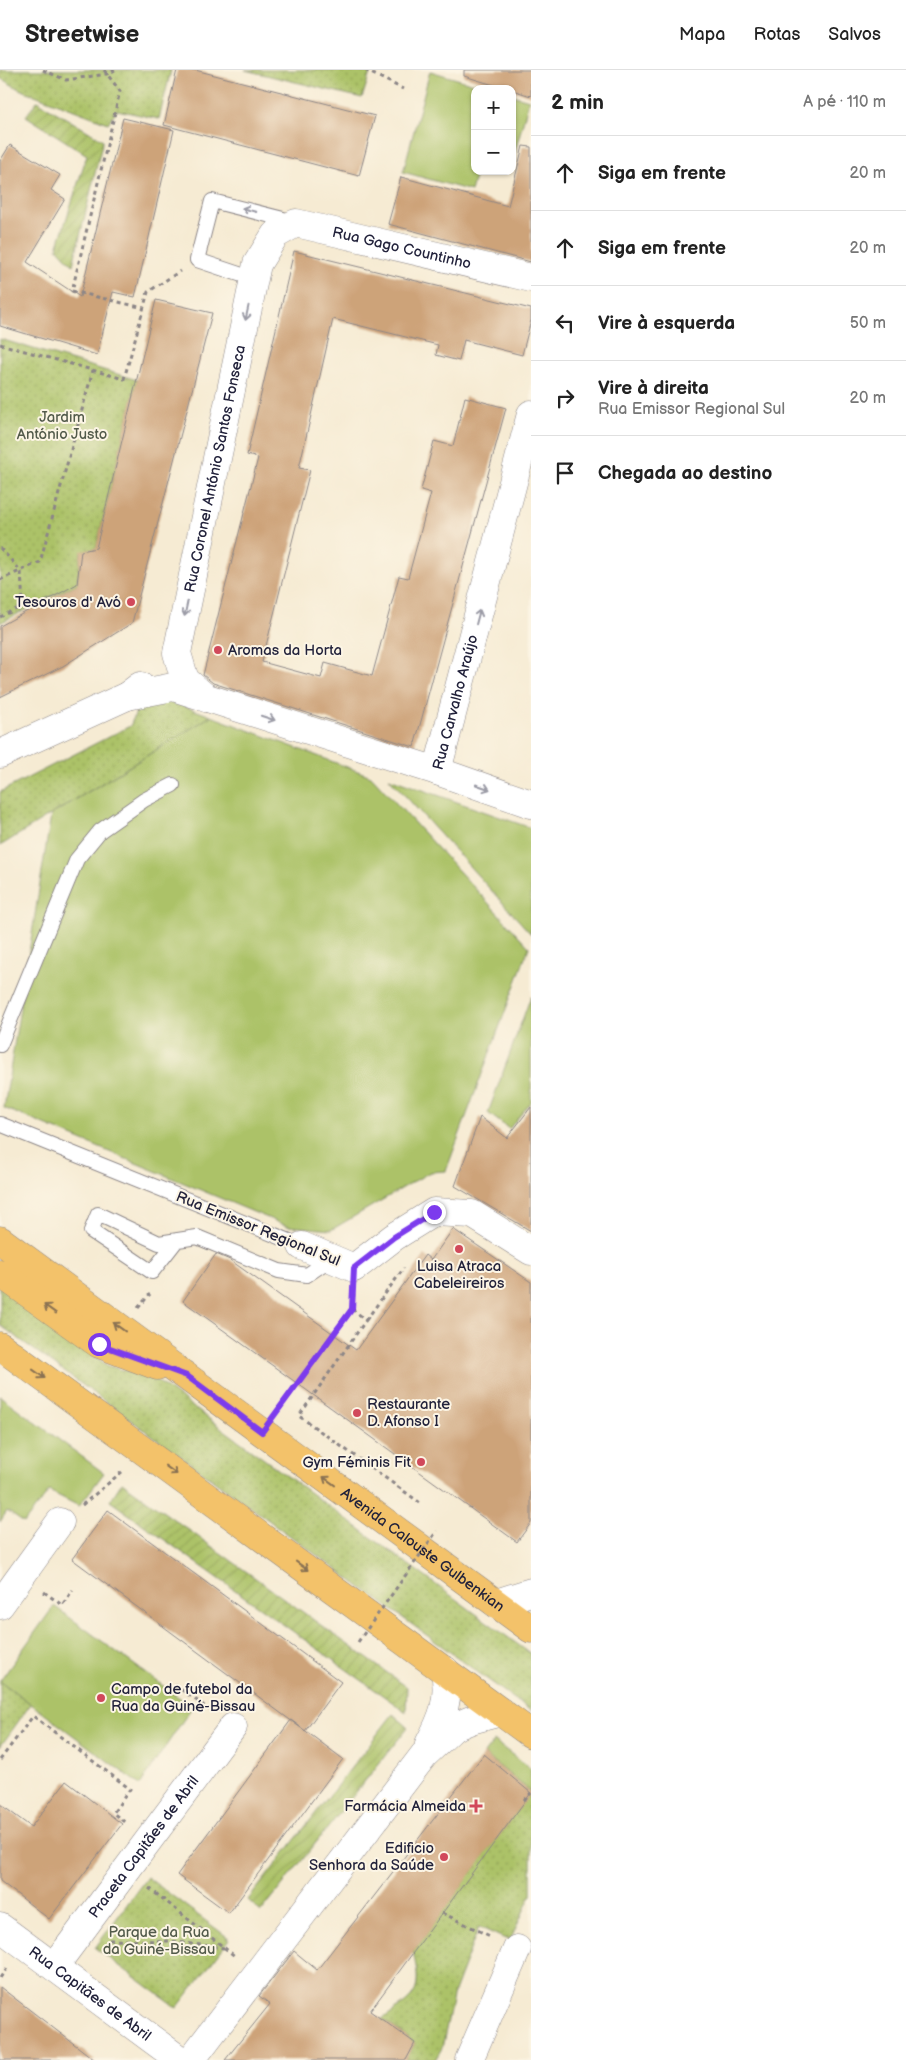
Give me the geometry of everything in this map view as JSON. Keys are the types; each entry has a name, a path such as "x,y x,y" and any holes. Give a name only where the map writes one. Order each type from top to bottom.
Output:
{"main road":[{"name":"Avenida Calouste Gulbenkian","path":"0,1240 531,1629"},
{"path":"0,1273 99,1344 187,1376"},
{"path":"0,1346 531,1734"}],"street":[{"name":"Rua Gago Countinho","path":"285,229 531,278"},
{"name":"Rua Coronel António Santos Fonseca","path":"214,700 184,680 177,653 257,264 285,229"},
{"name":"Rua Carvalho Araújo","path":"127,696 173,686 437,771 531,414"},
{"path":"0,754 127,696 163,670 177,653"},
{"path":"437,771 531,804"},
{"name":"Rua Emissor Regional Sul","path":"302,1246 343,1263 394,1237 434,1212 472,1214 531,1251"},
{"path":"0,1605 60,1522"},
{"path":"496,1603 531,1592"},
{"path":"424,1755 442,1719 446,1705 448,1688 445,1670"},
{"path":"191,2060 424,1755 454,1727 501,1712"},
{"name":"Praceta Capitães de Abril","path":"54,1967 233,1727"},
{"name":"Rua Capitães de Abril","path":"0,1927 180,2060"},
{"path":"470,2060 517,1949"}],"lane":[{"path":"254,278 197,260 212,201 285,229"},
{"path":"0,1045 77,859 100,830 144,800 173,785"},
{"name":"Rua Emissor Regional Sul","path":"0,1124 302,1246"},
{"path":"177,1240 152,1272 91,1231 98,1214 159,1243 177,1240 197,1237 279,1272 308,1275 343,1263"}],"path":[{"path":"43,70 66,80 107,74 116,70"},
{"path":"104,70 120,91 72,291 144,308"},
{"path":"365,70 403,89"},
{"path":"0,344 124,379 148,292 197,260"},
{"path":"0,580 40,562 93,370"},
{"path":"0,548 21,571 23,606 0,618"},
{"path":"343,1263 352,1309 366,1320"},
{"path":"406,1264 299,1416 419,1502"},
{"path":"262,1432 352,1309"},
{"path":"60,1522 123,1471"},
{"path":"358,1642 436,1531"},
{"path":"62,1605 73,1590"},
{"path":"176,1685 191,1696"},
{"path":"0,1760 33,1716 130,1789 113,1813"},
{"path":"524,1801 531,1793"},
{"path":"74,1940 170,1941 225,1948 127,1870"},
{"path":"442,1913 517,1949"}],"green space":[{"path":"0,70 171,70 159,119 117,110 108,123 19,89 0,78"},
{"path":"245,70 371,70 362,98"},
{"path":"430,71 477,85 471,85 471,175 476,175 471,191 403,172"},
{"path":"516,96 529,100 516,148"},
{"path":"37,101 103,140 73,265 57,248 87,155 26,116"},
{"name":"Jardim António Justo","path":"0,339 137,380 96,548 81,552 77,584 0,623"},
{"path":"170,701 211,716 0,846 0,792 130,726 139,705"},
{"path":"211,716 371,776 529,947 446,1171 430,1172 331,1230 287,1226 4,1108 51,815"},
{"path":"389,778 531,828 531,934"},
{"path":"531,996 531,1102 509,1129 488,1113"},
{"path":"0,1286 108,1366 153,1378 531,1654 531,1711 0,1325"},
{"path":"0,1396 104,1473 79,1506 49,1491 24,1523 7,1511 0,1522"},
{"path":"122,1482 407,1687 406,1712 110,1501"},
{"name":"Campo de futebol da Rua da Guiné-Bissau","path":"54,1606 192,1707 140,1785 0,1681"},
{"path":"0,1681 31,1704 0,1747"},
{"path":"393,1714 408,1727 261,1912 248,1900"},
{"path":"494,1741 531,1769 531,1792 484,1754"},
{"path":"531,1792 531,1895 510,1941 479,1927 454,1992 442,2048 435,2060 406,2060 415,2043 382,2019 403,2005 414,1993 417,1986 417,1977 413,1952"},
{"name":"Parque da Rua da Guiné-Bissau","path":"147,1877 230,1939 177,2008 95,1948"}],"building":[{"path":"177,70 195,70 375,116 359,176 164,125"},
{"path":"464,70 531,70 531,96 516,91 516,85 494,85 464,76"},
{"path":"123,118 174,130 135,297 113,292 97,355 0,326 0,161 10,145 60,175 51,190 65,199 27,262 80,297"},
{"path":"523,146 531,147 531,262 388,224 401,177 508,206"},
{"path":"294,251 531,309 531,320 522,355 464,340 459,361 436,355 438,345 333,319 299,468 310,470 262,662 321,678 325,663 372,676 399,576 408,578 431,493 421,490 434,441 453,446 465,397 506,408 414,747 213,683 203,675 258,458 247,455"},
{"path":"156,300 212,313 132,623 63,666 0,697 0,626 77,584 81,551 96,548"},
{"path":"531,1107 531,1231 455,1186 480,1117 507,1138"},
{"path":"453,1229 531,1282 531,1523 517,1542 183,1301 216,1254 230,1260 356,1350 425,1255 431,1260"},
{"path":"108,1510 341,1682 305,1731 72,1559"},
{"path":"291,1720 343,1759 229,1913 177,1875"},
{"name":"Edificio Senhora da Saúde","path":"484,1754 531,1793 370,2011 415,2043 406,2060 225,2060 270,2004 259,1996 294,1951 317,1970"},
{"path":"66,1781 122,1824 49,1919 0,1881 0,1804 31,1827"},
{"path":"0,1987 95,2060 0,2060"}],"place":[{"name":"Tesouros d' Avó","path":"131,602"},
{"name":"Aromas da Horta","path":"218,650"},
{"name":"Luisa Atraca Cabeleireiros","path":"459,1249"},
{"name":"Restaurante D. Afonso I","path":"357,1413"},
{"name":"Gym Féminis Fit","path":"421,1462"},
{"name":"Campo de futebol da Rua da Guiné-Bissau","path":"101,1698"},
{"name":"Farmácia Almeida","path":"476,1806"},
{"name":"Edificio Senhora da Saúde","path":"444,1857"}],"route":[{"path":"99,1344 187,1376 262,1432 352,1309 354,1268 394,1237 434,1212"}]}
